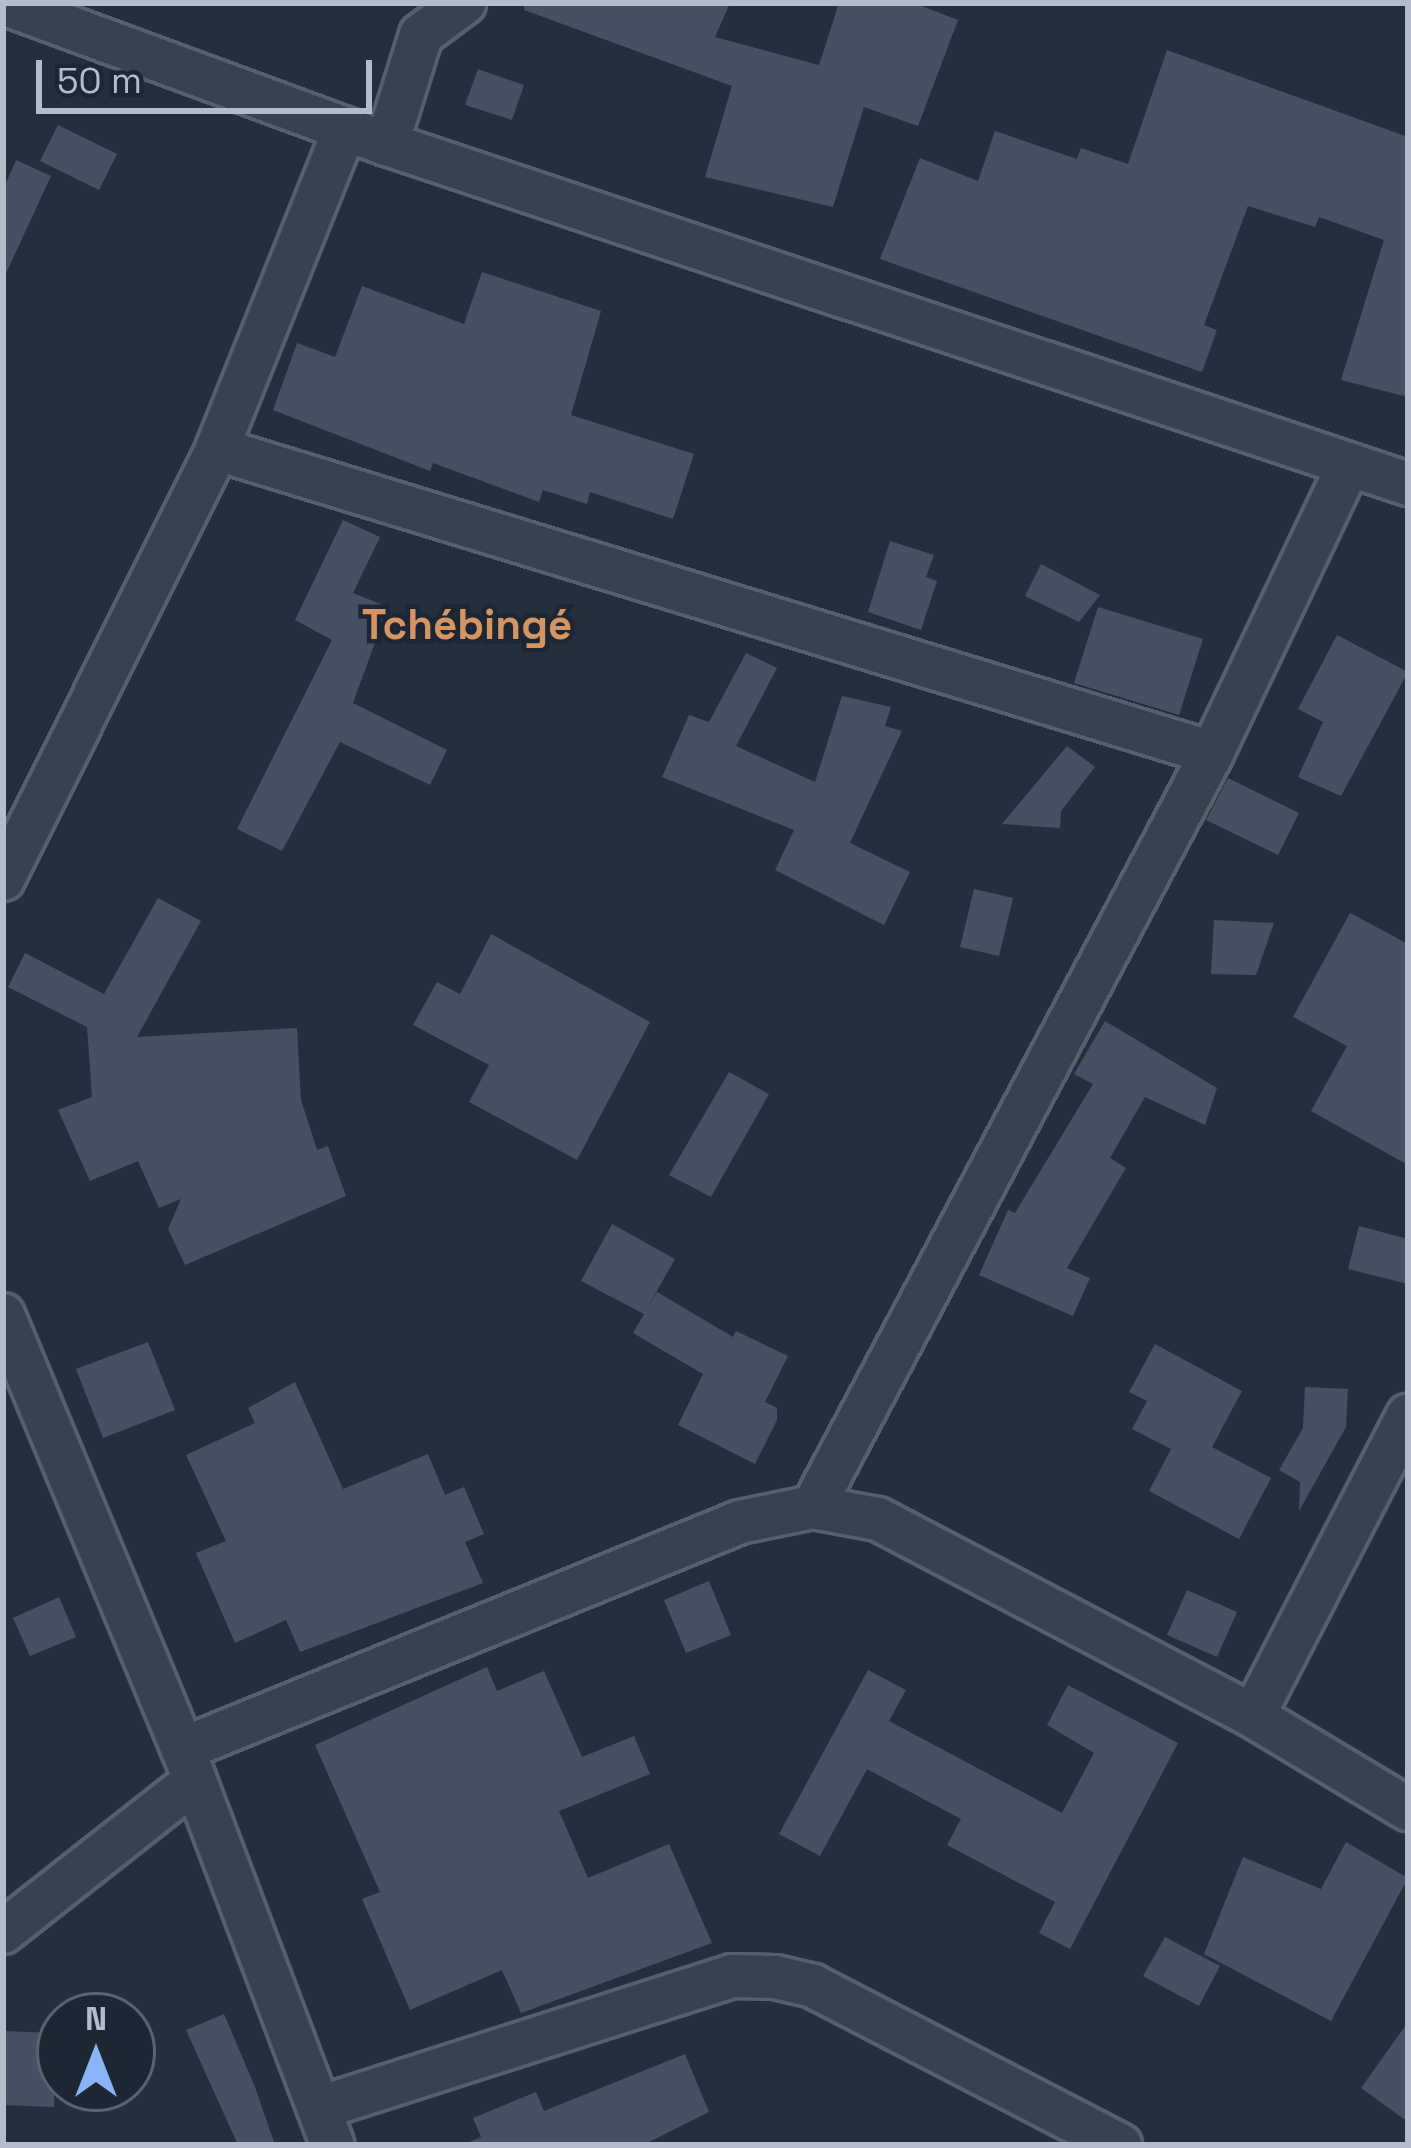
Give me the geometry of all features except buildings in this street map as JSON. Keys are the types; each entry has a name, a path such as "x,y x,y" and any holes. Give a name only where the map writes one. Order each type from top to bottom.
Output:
{"street":[{"path":"3,3 388,144 1408,484"},
{"path":"388,144 422,35 464,3"},
{"path":"3,879 217,449 345,129"},
{"path":"217,449 1212,753"},
{"path":"813,1508 1212,753 1349,465"},
{"path":"3,1315 189,1765 326,2126 732,1976 775,1977 813,1986 1120,2145"},
{"path":"1253,1716 1408,1416"},
{"path":"3,1932 189,1765 740,1522 813,1508 878,1519 1253,1716 1408,1808"}],"district":[{"name":"Tchébingé","path":"467,625"}]}
